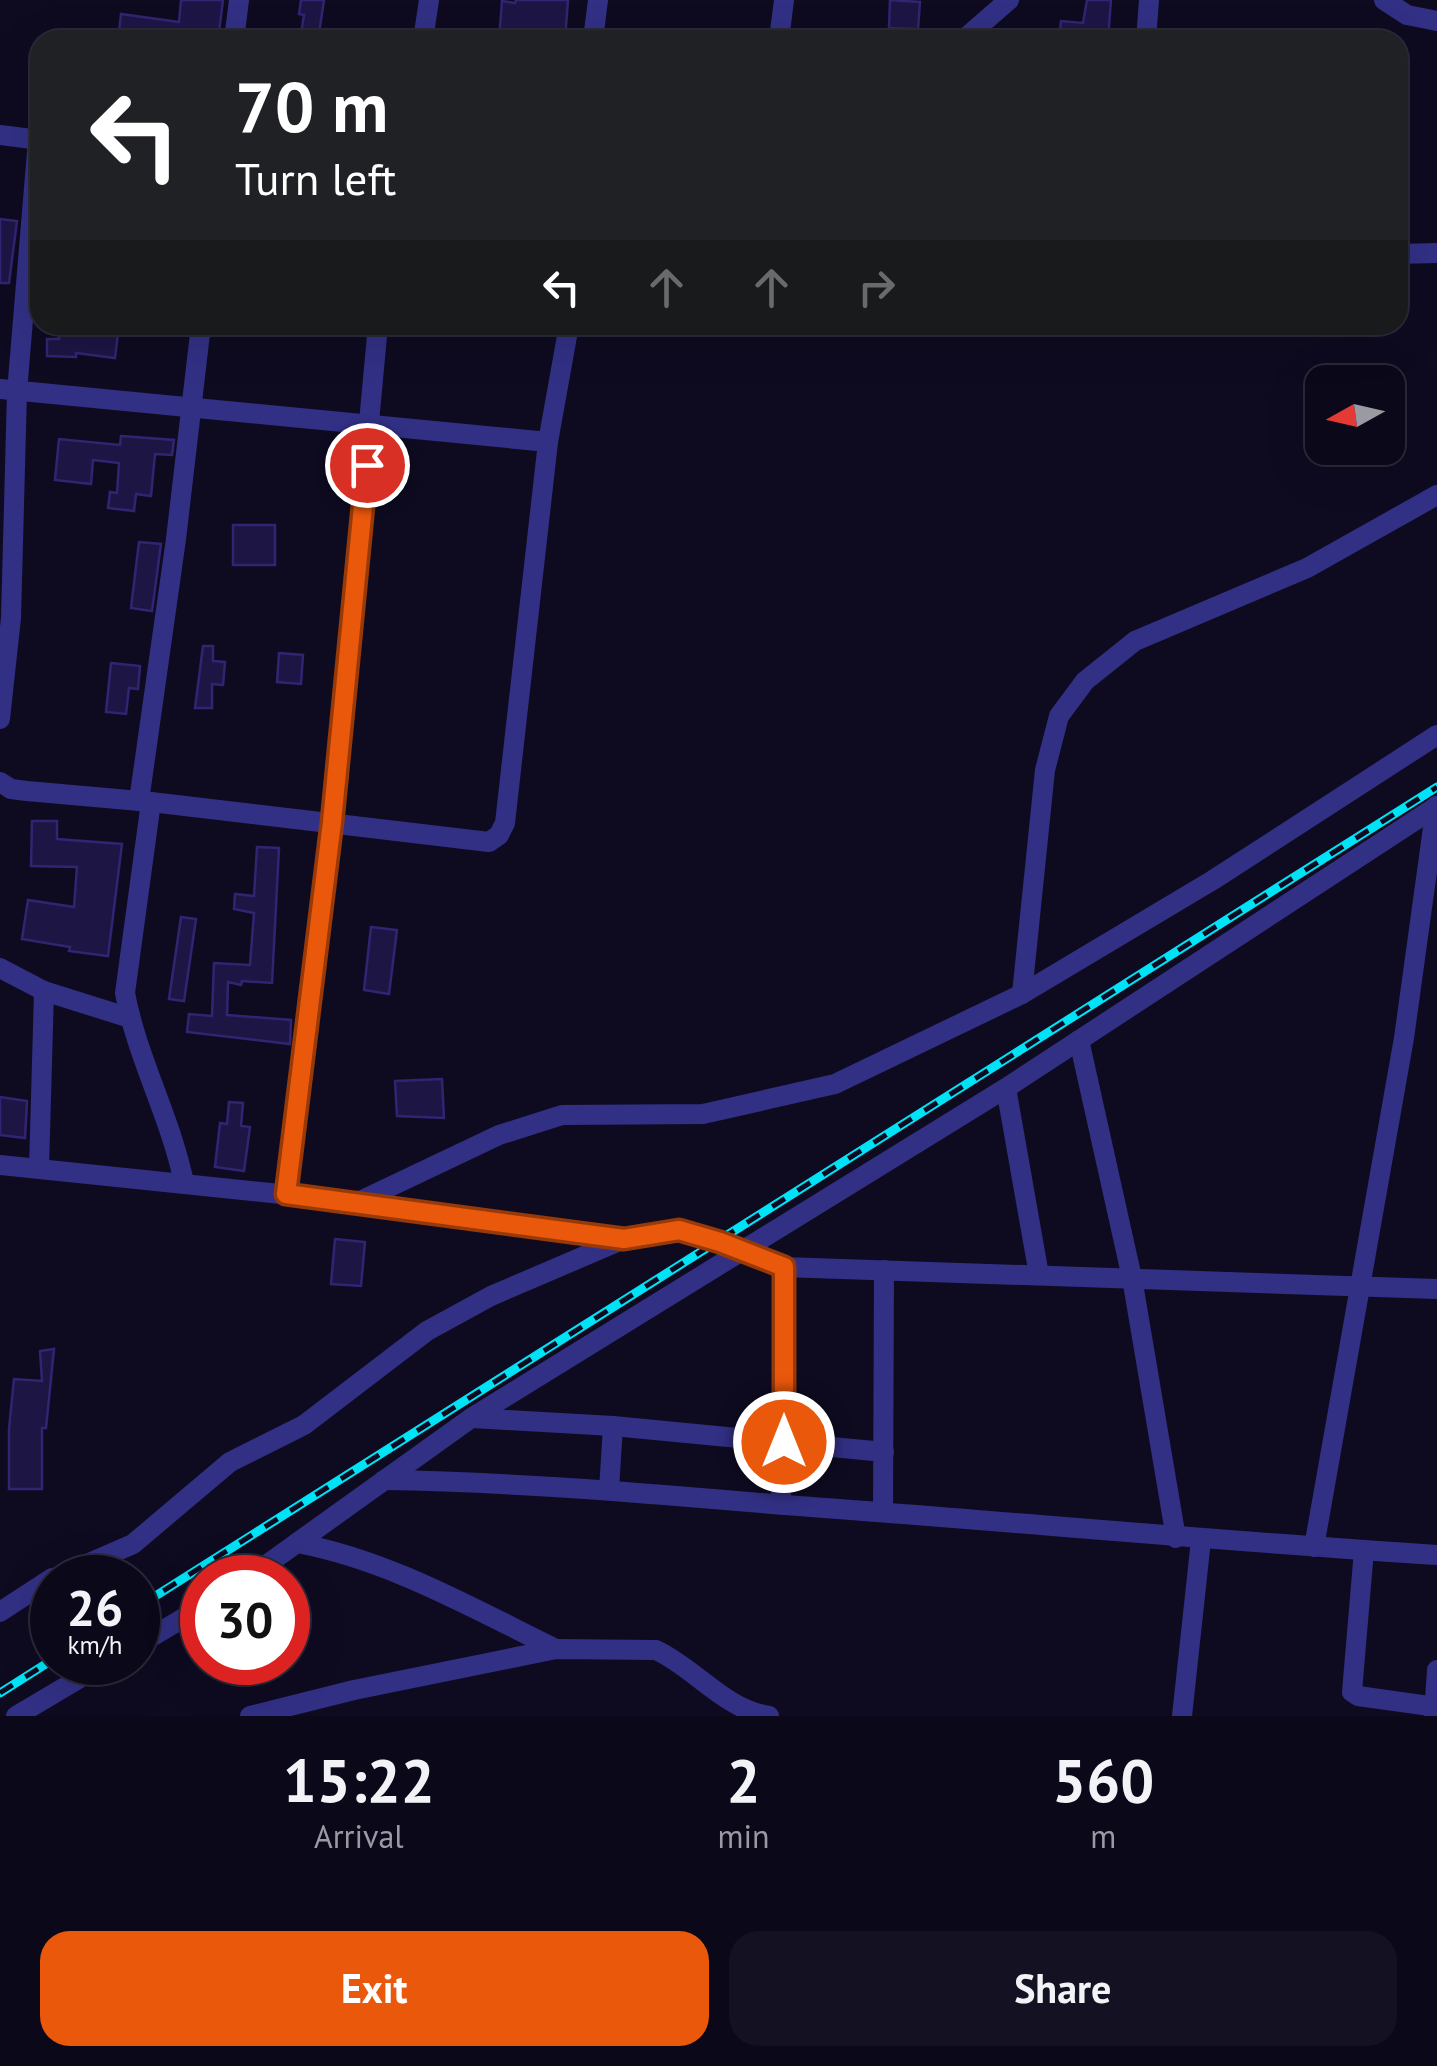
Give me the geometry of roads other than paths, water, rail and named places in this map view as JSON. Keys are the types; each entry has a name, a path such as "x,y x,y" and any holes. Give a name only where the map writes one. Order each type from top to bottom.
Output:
{"street":[{"path":"235,30 239,0"},
{"path":"424,30 429,0"},
{"path":"594,30 598,0"},
{"path":"780,30 784,0"},
{"path":"974,30 1009,0"},
{"path":"1147,30 1150,0"},
{"path":"1384,0 1408,14 1437,20"},
{"path":"0,135 30,139"},
{"path":"0,719 11,618 8,391 30,213"},
{"path":"1408,254 1437,253"},
{"path":"184,1183 125,992 200,335"},
{"path":"286,1194 332,822 377,335"},
{"path":"0,782 11,789 26,791 489,842 500,835 506,823 548,442 566,335"},
{"path":"8,391 548,442"},
{"path":"1022,994 1045,770 1059,716 1085,681 1135,642 1306,568 1437,496"},
{"path":"358,1202 499,1134 562,1116 702,1114 835,1084 1022,994 1213,880 1437,735"},
{"path":"280,1555 471,1418 1006,1088 1437,806"},
{"path":"1314,1547 1404,1038 1437,806"},
{"path":"0,968 44,991 130,1018"},
{"path":"40,1170 44,991"},
{"path":"1079,1040 1132,1278 1176,1538"},
{"path":"1006,1088 1040,1275"},
{"path":"0,1164 358,1202 624,1239"},
{"path":"107,1555 133,1544 230,1462 304,1425 427,1331 491,1296 624,1239 679,1230 784,1267 1437,1289"},
{"path":"781,1504 784,1267"},
{"path":"883,1512 884,1270"},
{"path":"471,1418 613,1426 884,1452"},
{"path":"610,1490 613,1426"},
{"path":"384,1480 610,1490 1201,1540 1437,1555"},
{"path":"1182,1716 1201,1540"},
{"path":"297,1543 338,1551 415,1580 556,1648"},
{"path":"1364,1550 1352,1692 1435,1710 1437,1670"},
{"path":"0,1612 30,1593"},
{"path":"250,1716 556,1648 656,1650 670,1656 731,1702 769,1716"},
{"path":"16,1716 68,1685"}],"railway":[{"path":"160,1593 1437,787"},
{"path":"0,1693 30,1674"}]}
